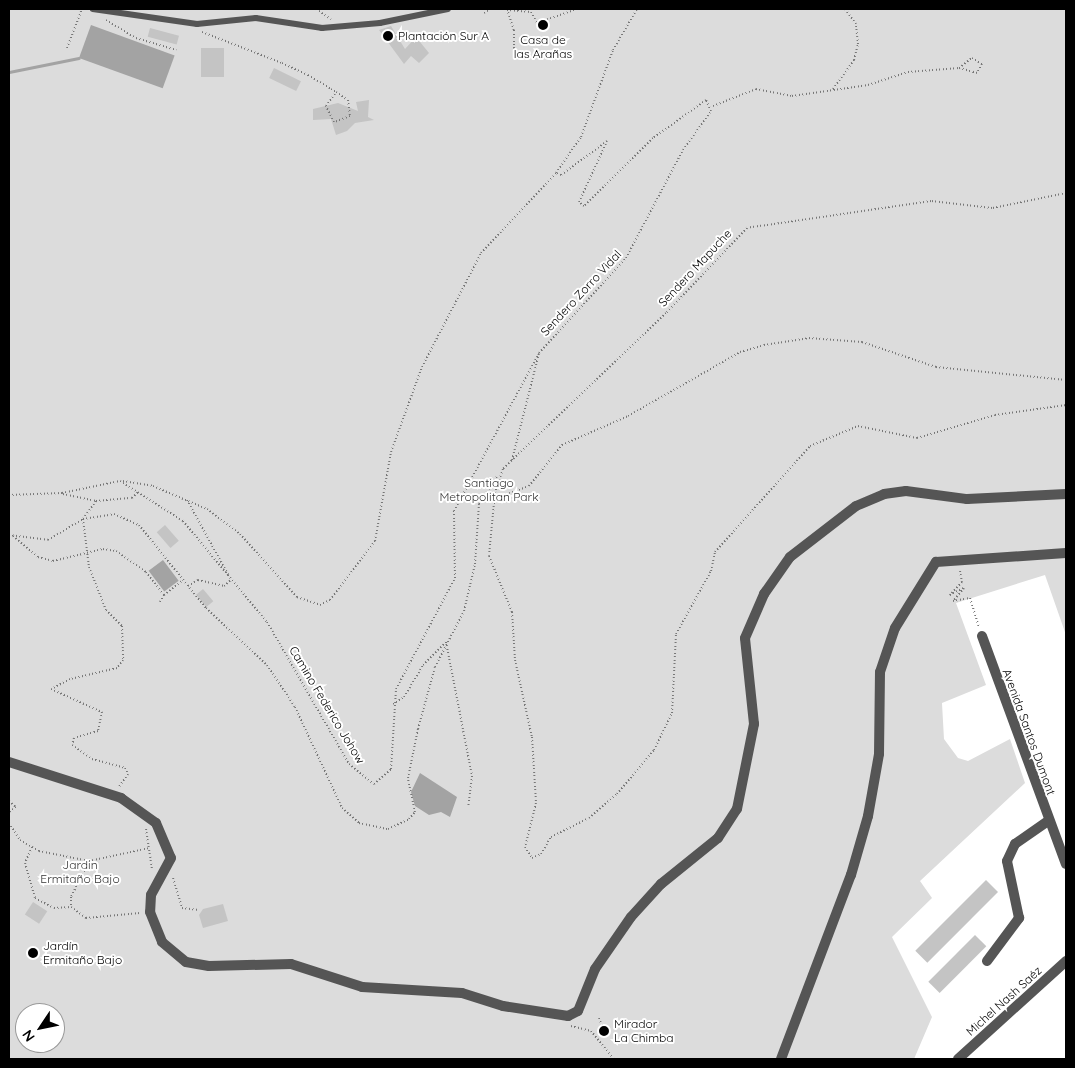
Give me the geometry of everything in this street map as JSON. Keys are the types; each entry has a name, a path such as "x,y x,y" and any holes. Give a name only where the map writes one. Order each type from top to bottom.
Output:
{"street":[{"path":"9,762 113,795 156,823 171,858 151,895 150,912 172,954 191,963 291,964 370,988 462,993 522,1010 574,1014 595,969 631,917 661,884 718,838 737,809 754,724 745,638 764,594 790,557 856,506 884,494 906,491 967,499 1066,494"},
{"path":"781,1059 851,875 868,816 876,780 880,672 886,649 929,569 945,559 1066,554"},
{"name":"Avenida Santos Dumont","path":"982,636 1048,821 1063,847 1066,864"},
{"path":"987,961 1019,918 1007,862 1015,844 1048,821"},
{"name":"Michel Nash Saéz","path":"958,1059 1066,961"}],"lane":[{"path":"95,9 197,24 256,18 336,27 448,9"}],"path":[{"path":"68,48 82,9"},
{"path":"95,9 109,23 136,38 176,50"},
{"path":"316,9 329,16 336,27"},
{"path":"484,13 490,9"},
{"path":"514,52 507,9 531,12 537,23 577,9"},
{"path":"9,495 62,494 120,481 153,486 186,499 240,534 297,597 320,605 337,594 375,541 391,452 422,367 481,253 556,173 581,137 613,50 636,9"},
{"path":"833,89 854,60 858,44 856,24 845,9"},
{"path":"197,24 202,32 282,63 331,89 336,92 348,100 352,112 346,120 334,122 326,106 336,92"},
{"path":"556,173 561,175 607,142 579,202 584,206 653,138 706,100 713,106 756,89 792,96 868,85 908,72 959,68 977,73 982,64 972,58 959,68"},
{"name":"Sendero Zorro Vidal","path":"511,462 539,353 626,258 683,150 713,106"},
{"name":"Sendero Mapuche","path":"511,462 747,228 931,200 992,208 1066,193"},
{"path":"495,492 499,497 529,486 562,445 628,416 740,352 764,345 809,338 862,342 936,367 1066,380"},
{"name":"Camino Federico Johow","path":"120,481 140,490 183,521 267,622 349,764 374,784 391,769 393,704 401,676 455,578 454,512 539,353"},
{"path":"498,474 489,556 512,612 515,660 532,737 536,803 525,847 532,858 541,854 551,837 589,818 617,794 654,750 672,714 676,634 711,570 715,552 810,446 858,426 917,438 995,415 1066,405"},
{"path":"83,519 127,516 222,625 267,665 295,707 342,808 359,823 375,830 403,823 415,812 408,792 412,754 446,642 464,611 475,564 480,504 498,474 511,462"},
{"path":"62,494 67,498 96,501 132,498 140,490"},
{"path":"186,499 231,580 224,586 198,580 188,586"},
{"path":"10,535 48,540 83,519 96,501"},
{"path":"83,519 97,593 122,626 123,660 117,668 70,679 51,688 102,712 98,732 71,741 92,759 125,768 128,774 113,795"},
{"path":"10,535 38,556 53,561 103,549 128,556 164,595"},
{"path":"971,558 959,574 962,582 950,595 964,588 953,601 970,598 982,636"},
{"path":"160,602 164,595 183,580"},
{"path":"393,704 404,697 422,665 446,642"},
{"path":"446,642 472,776 468,807"},
{"path":"9,801 16,807 9,812"},
{"path":"9,823 32,847 89,861 149,848"},
{"path":"145,823 151,875"},
{"path":"32,847 25,863 35,898 54,908 71,907 86,918 150,912"},
{"path":"171,858 178,902 187,911 199,910"},
{"path":"71,907 89,861"},
{"path":"599,1018 604,1031"},
{"path":"567,1025 591,1031 614,1059"}],"green space":[{"name":"Santiago Metropolitan Park","path":"9,9 1066,9 1066,635 1045,575 956,603 986,685 942,703 944,739 958,758 968,761 1010,739 1025,783 920,881 932,898 892,937 932,1017 914,1059 9,1059"}],"shaded area":[{"path":"91,25 175,55 163,88 79,58"},
{"path":"163,560 179,581 164,592 149,571"},
{"path":"420,773 457,797 450,817 441,812 429,815 415,806 411,792"}],"building":[{"path":"391,26 405,49 416,37 429,53 419,63 411,56 404,64 379,30"},
{"path":"150,28 179,36 177,44 148,37"},
{"path":"201,48 224,48 224,77 201,77"},
{"path":"274,68 301,81 296,91 269,78"},
{"path":"369,100 368,117 374,120 355,123 347,131 336,135 331,119 313,120 313,109 338,103 358,111 356,102"},
{"path":"165,525 179,541 170,548 157,532"},
{"path":"203,589 213,601 206,607 196,595"},
{"path":"986,880 998,892 927,963 915,951"},
{"path":"33,902 47,911 39,924 25,915"},
{"path":"223,904 228,921 203,928 199,915 203,909"},
{"path":"975,935 986,946 940,993 928,982"}],"waterway":[{"path":"9,72 79,58"}],"place":[{"name":"Casa de las Arañas","path":"543,25"},
{"name":"Plantación Sur A","path":"388,36"},
{"name":"Jardín Ermitaño Bajo","path":"33,953"},
{"name":"Mirador La Chimba","path":"604,1031"}],"park label":[{"name":"Jardin Ermitaño Bajo","path":"80,872"}]}
